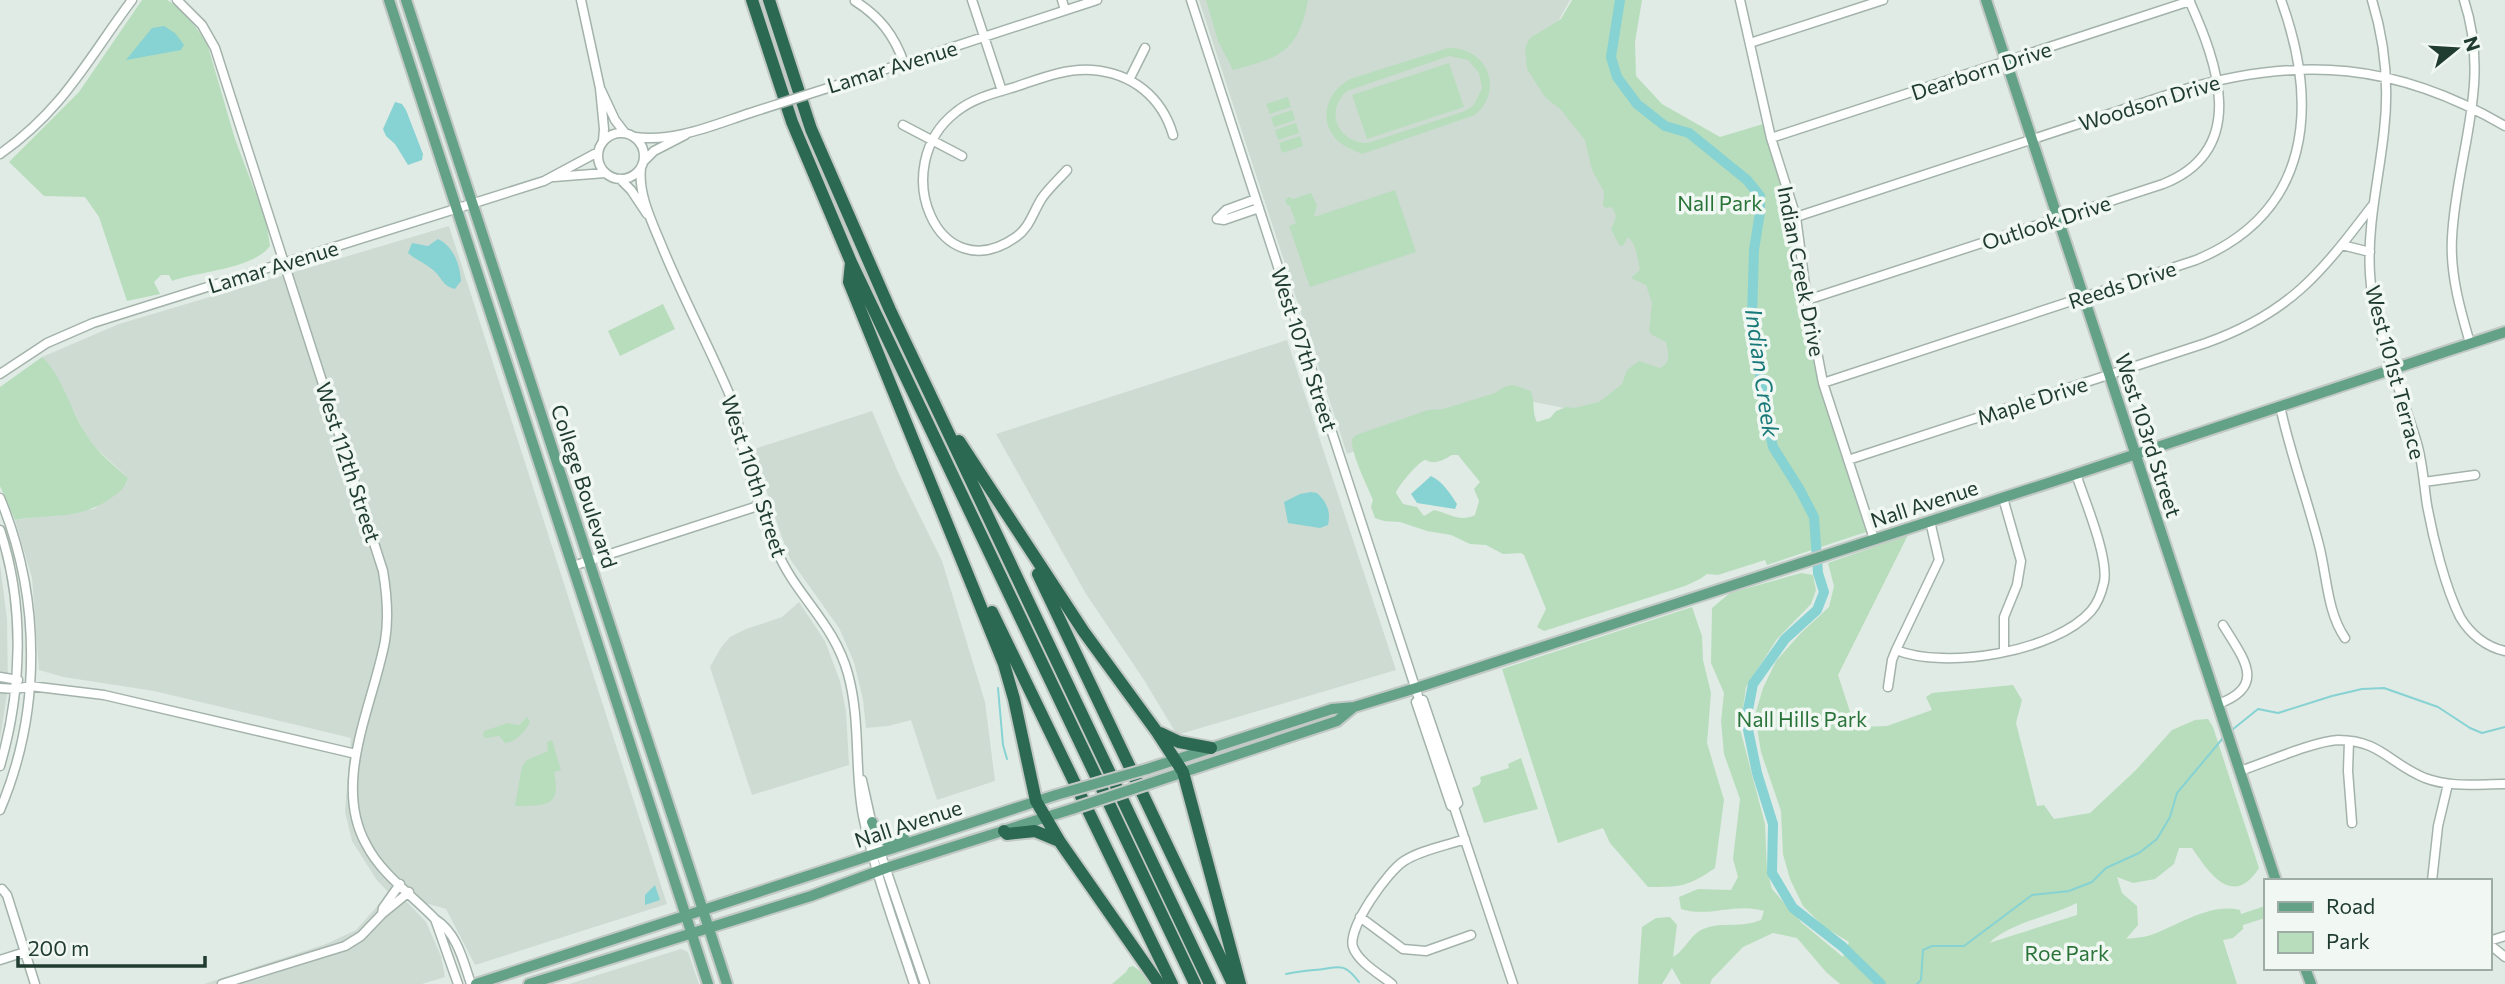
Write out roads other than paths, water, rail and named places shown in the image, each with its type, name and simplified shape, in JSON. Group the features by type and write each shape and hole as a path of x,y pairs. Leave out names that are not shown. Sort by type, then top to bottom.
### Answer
{"highway":[{"path":"752,0 792,122 851,262 1195,984"},
{"path":"769,0 811,129 874,274 1210,984"},
{"path":"851,262 849,282 1004,664 1036,801 1060,842 1159,984"},
{"path":"931,396 1084,632 1183,772 1240,984"},
{"path":"1010,520 1069,637 1233,984"},
{"path":"960,550 1012,650 1172,984"},
{"path":"1157,732 1179,743 1211,748"},
{"path":"1004,831 1007,834 1035,831 1060,842"}],"main road":[{"name":"College Boulevard","path":"389,0 708,984"},
{"name":"College Boulevard","path":"406,0 727,984"},
{"name":"West 103rd Street","path":"1986,0 2275,879"},
{"name":"Nall Avenue","path":"473,984 702,912 1036,801 1147,769 1332,709 1418,693 1785,568 2505,331"},
{"name":"Nall Avenue","path":"529,984 811,895 1337,721 1354,707"},
{"path":"872,822 879,836 889,842 949,823 981,819"}],"street":[{"path":"0,154 31,130 66,94 132,0"},
{"name":"West 112th Street","path":"177,0 202,25 215,48 379,555 386,587 385,641 356,754 352,793 355,818 373,856 443,924 455,941 473,984"},
{"path":"581,0 600,88 604,129 598,152 599,162 605,173 620,179 630,177 642,164 643,149 635,137 625,133 612,135 603,141"},
{"path":"972,0 1002,91"},
{"path":"1062,0 1065,10"},
{"name":"Lamar Avenue","path":"642,164 654,151 688,134 1097,0"},
{"name":"West 107th Street","path":"1191,0 1418,693 1423,699 1458,803 1454,807 1513,984"},
{"name":"Indian Creek Drive","path":"1740,0 1771,138 1796,217 1807,300 1823,383 1874,539"},
{"path":"1749,43 1882,0"},
{"name":"Reeds Drive","path":"1823,383 2208,254 2237,237 2265,212 2285,180 2297,150 2303,116 2299,69 2281,0"},
{"name":"West 101st Terrace","path":"2372,0 2381,35 2385,77 2384,131 2372,206 2370,274 2373,297 2392,369 2419,451 2432,530 2459,614 2471,631 2488,645 2505,652"},
{"path":"2464,0 2474,56 2473,109 2455,203 2452,241 2456,294 2470,343"},
{"path":"855,1 877,16 890,32 904,63"},
{"name":"Dearborn Drive","path":"1771,138 2190,1"},
{"name":"Outlook Drive","path":"1807,300 2163,184 2194,166 2208,149 2218,125 2221,104 2203,32 2190,1"},
{"path":"1129,80 1145,48"},
{"name":"Woodson Drive","path":"1796,217 2217,80 2259,72 2346,70 2385,77 2421,87 2505,126"},
{"path":"1067,170 1042,198 1025,229 1009,241 981,250 969,249 955,243 940,232 926,206 922,186 924,163 933,141 956,111 978,99 1062,72 1104,71 1129,80 1158,102 1165,112 1173,135"},
{"path":"600,88 615,120 625,133"},
{"path":"903,125 962,156"},
{"name":"Lamar Avenue","path":"635,137 688,134"},
{"name":"Lamar Avenue","path":"0,374 33,351 77,329 554,177 598,152"},
{"name":"West 110th Street","path":"642,164 641,183 649,216 680,290 732,400 744,453 781,561 825,622 843,660 852,692 862,806 914,984"},
{"name":"Lamar Avenue","path":"554,177 605,173"},
{"name":"West 110th Street","path":"620,179 649,216"},
{"name":"Maple Drive","path":"1848,460 2109,375 2252,325 2291,299 2320,272 2372,206"},
{"path":"2342,246 2370,253"},
{"path":"2280,406 2290,450 2320,549 2334,619 2344,638"},
{"path":"1896,650 1918,658 1935,659 2004,652 2032,645 2062,631 2091,611 2104,582 2104,564 2076,474"},
{"path":"2424,482 2475,475"},
{"path":"0,498 18,548 31,634 30,686 19,758 0,810"},
{"path":"2003,498 2021,561 2017,585 2004,617 2004,652"},
{"path":"573,566 761,505"},
{"path":"1888,687 1896,650 1939,560 1930,521"},
{"path":"0,530 13,588 17,638 11,722 0,766"},
{"path":"2219,708 2235,698 2247,684 2249,670 2224,625"},
{"path":"0,677 16,679 30,686"},
{"path":"0,688 30,686 112,696 356,754"},
{"path":"2349,741 2352,823"},
{"path":"2240,771 2327,742 2349,741 2374,746 2409,771 2448,784 2466,787 2505,785"},
{"name":"West 110th Street","path":"860,775 866,791 877,854"},
{"path":"2432,879 2438,826 2448,784"},
{"path":"1392,984 1361,958 1353,947 1360,917 1396,868 1405,861 1465,839"},
{"name":"West 110th Street","path":"882,870 925,984"},
{"path":"382,915 383,908 400,884"},
{"path":"1,888 6,895 35,984"},
{"path":"222,984 244,981 345,946 361,936 409,892"},
{"path":"1360,917 1402,949 1426,951 1471,935"},
{"name":"West 112th Street","path":"435,919 458,984"},
{"path":"2491,944 2505,957"},
{"path":"0,960 25,952"},
{"path":"1373,984 1381,975"}],"water":[{"path":"164,26 175,33 184,45 181,50 126,60 152,28"},
{"path":"395,102 402,104 406,110 423,154 422,160 408,165 383,129"},
{"path":"438,239 448,246 457,262 461,281 455,289 447,286 433,270 408,253 412,243 428,246"},
{"path":"1431,476 1449,492 1457,504 1455,509 1417,503 1411,494"},
{"path":"1311,492 1317,493 1326,504 1328,525 1320,528 1288,523 1284,502"},
{"path":"655,885 660,900 645,905 645,895"}],"waterway":[{"name":"Indian Creek","path":"1620,0 1611,57 1617,77 1637,104 1665,126 1689,133 1747,180 1760,196 1754,250 1752,318 1766,416 1773,447 1814,517 1818,573 1824,592 1817,610 1785,639 1753,684 1746,720 1757,773 1773,824 1772,873 1793,908 1843,947 1881,984"},
{"path":"998,688 1003,745 1007,759"},
{"path":"2232,730 2258,709 2278,713 2332,696 2362,689 2384,688 2438,707 2482,733 2505,727"},
{"path":"1917,984 1921,980 1923,950 1932,946 1964,946 2032,895 2069,891 2092,882 2106,868 2139,853 2157,839 2170,817 2177,793 2223,738"},
{"path":"1286,974 1338,967 1348,970 1359,982"}],"park label":[{"name":"Nall Park","path":"1720,202"},
{"name":"Nall Hills Park","path":"1802,718"},
{"name":"Roe Park","path":"2067,952"}]}
